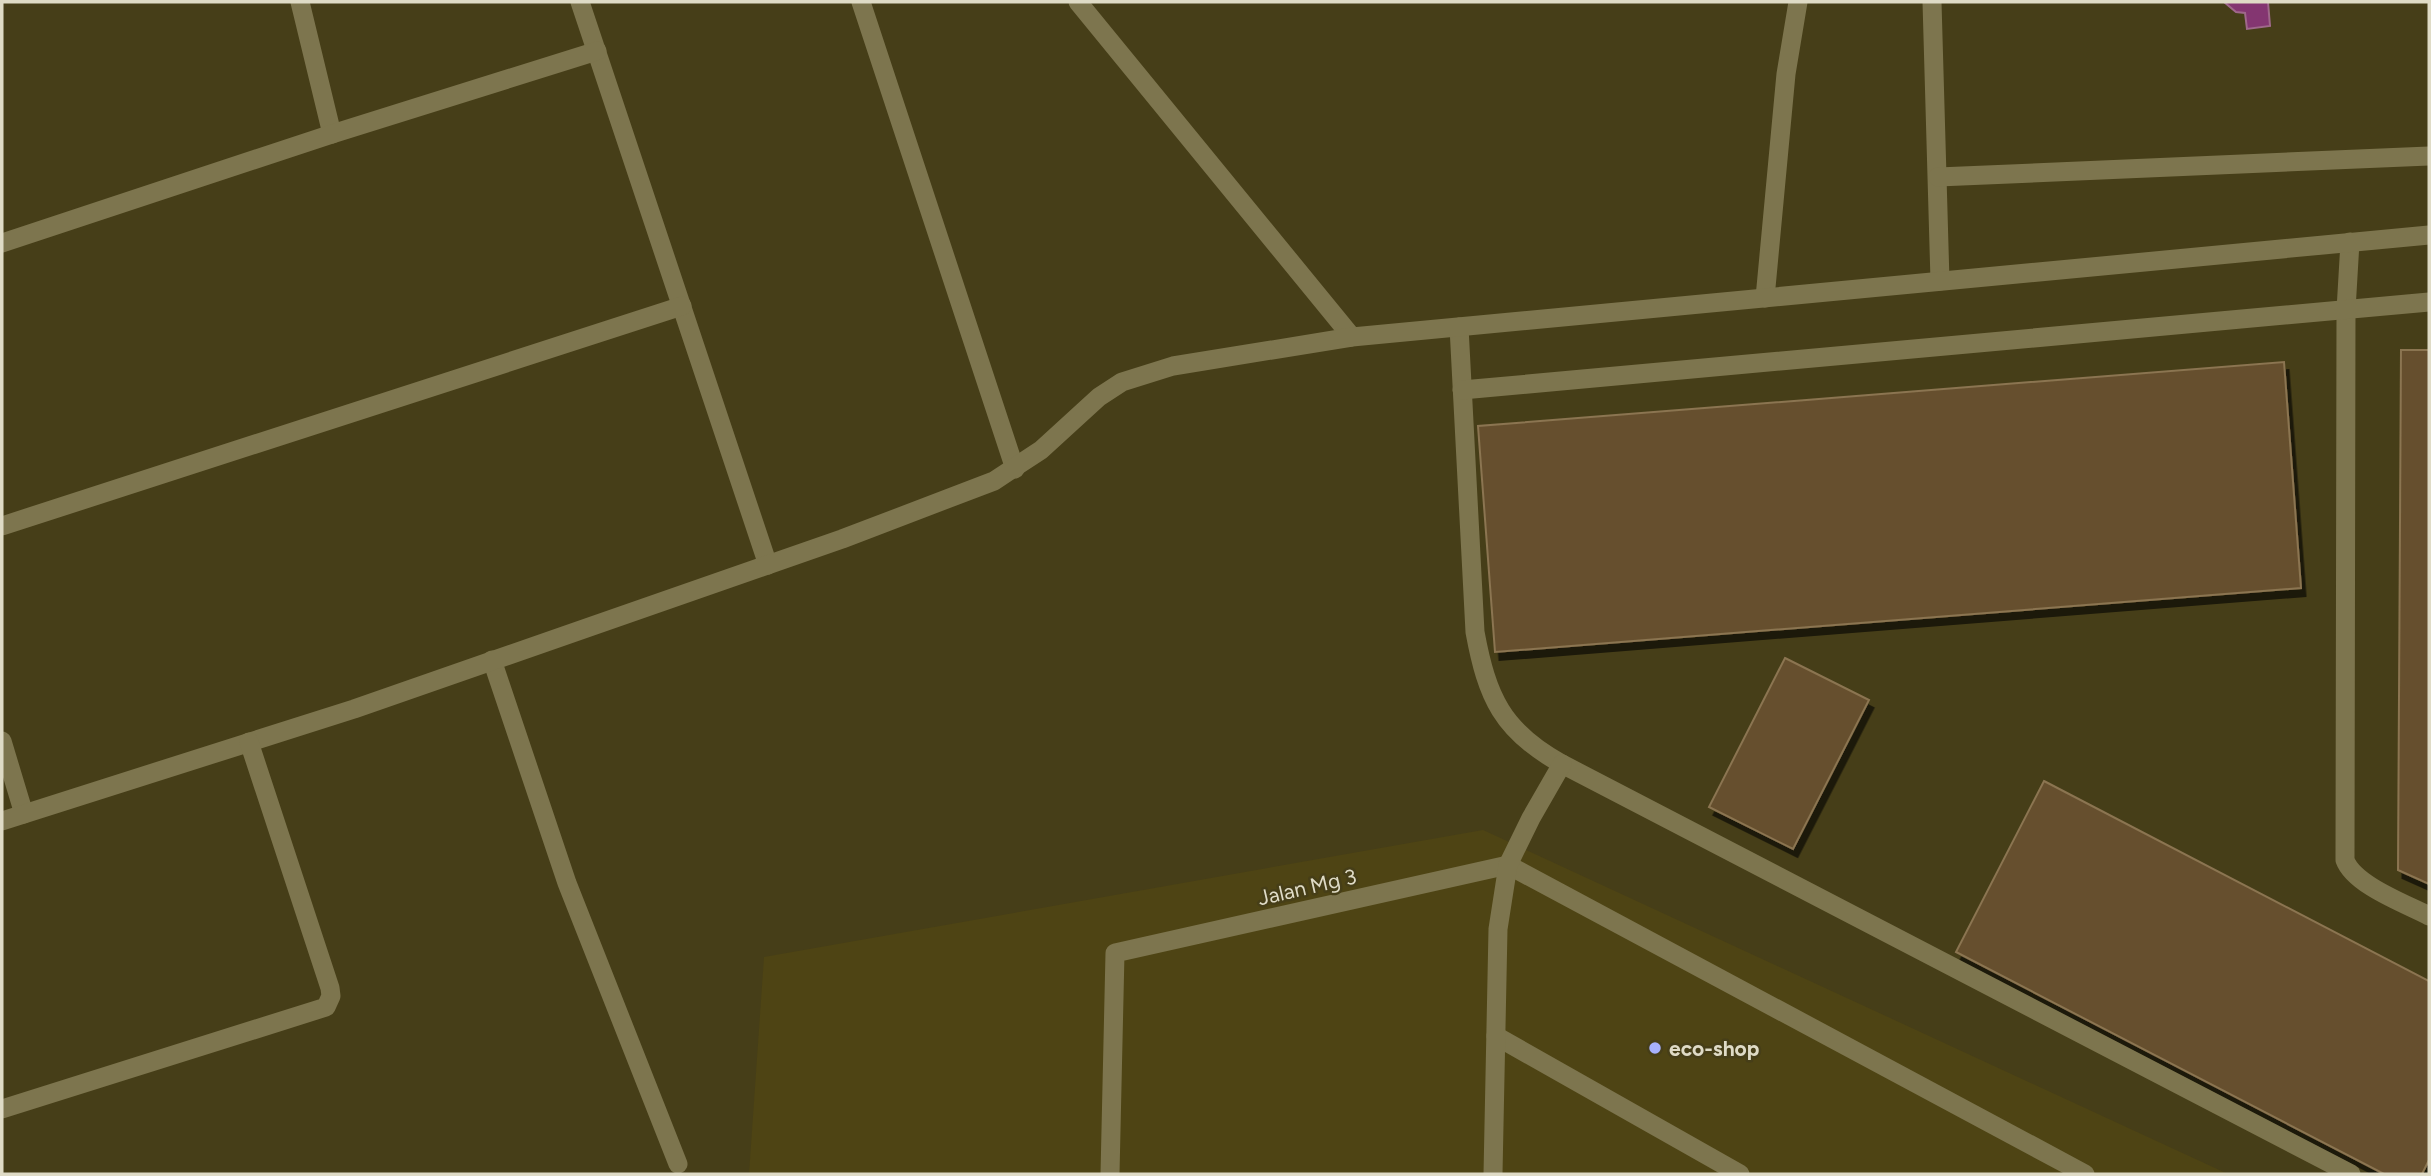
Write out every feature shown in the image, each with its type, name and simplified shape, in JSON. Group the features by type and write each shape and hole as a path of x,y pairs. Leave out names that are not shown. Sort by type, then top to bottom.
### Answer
{"street":[{"path":"300,2 332,134"},
{"path":"580,2 768,565"},
{"path":"861,2 1016,469"},
{"path":"1079,2 1352,337"},
{"path":"1765,298 1786,74 1798,2"},
{"path":"1932,2 1940,281"},
{"path":"2,243 332,134 597,51"},
{"path":"1938,177 2429,156"},
{"path":"2,821 492,660 768,565 981,486 1016,469 1099,397 1122,382 1173,366 1352,337 2429,234"},
{"path":"2350,242 2346,310 2345,860 2361,880 2429,916"},
{"path":"1462,390 2429,302"},
{"path":"2,526 682,306"},
{"path":"1460,327 1475,632 1482,671 1498,709 1518,733 1541,752 1563,764 2351,1174"},
{"path":"492,660 567,883 678,1164"},
{"path":"2,741 24,814"},
{"path":"2,1109 326,1007 331,996 330,988 248,742"},
{"path":"1493,1174 1498,929 1508,865 1531,818 1563,764"},
{"path":"1508,865 2085,1174"},
{"name":"Jalan Mg 3","path":"1110,1174 1115,953 1508,865"},
{"path":"1496,1036 1740,1174"}],"shaded area":[{"path":"2224,2 2268,2 2270,26 2247,29 2245,13 2236,12"},
{"path":"1483,830 2228,1174 749,1174 764,957"}],"building":[{"path":"2401,350 2429,350 2429,884 2398,870"},
{"path":"2284,362 2301,588 1495,652 1478,426"},
{"path":"1785,658 1869,700 1793,849 1709,807"},
{"path":"2044,781 2429,981 2429,1160 2422,1174 2384,1174 1956,952"}],"place":[{"name":"eco-shop","path":"1655,1048"}]}
